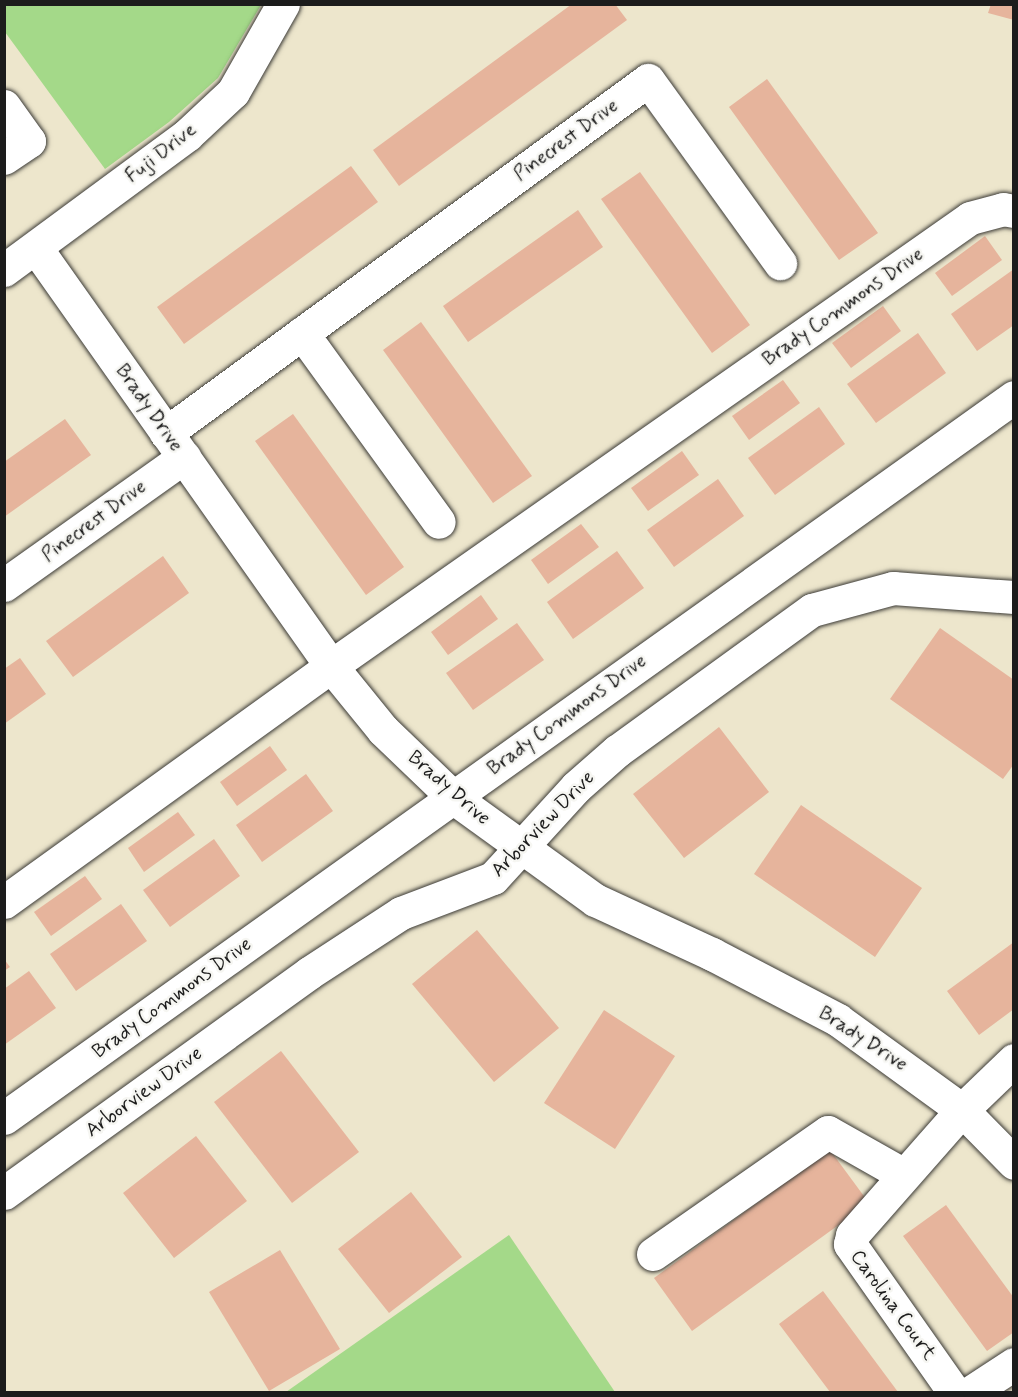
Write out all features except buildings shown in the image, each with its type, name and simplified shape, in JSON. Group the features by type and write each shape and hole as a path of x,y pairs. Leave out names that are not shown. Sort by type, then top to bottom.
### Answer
{"street":[{"name":"Fuji Drive","path":"4,270 187,135 233,92 283,4"},
{"name":"Pinecrest Drive","path":"4,585 175,445 303,333 648,80 780,263"},
{"path":"4,106 29,141 4,158"},
{"name":"Brady Commons Drive","path":"4,902 331,666 970,218 1003,209 1014,212"},
{"name":"Brady Drive","path":"36,248 331,666 383,729 454,798 596,900 711,954 838,1020 962,1110 1014,1163"},
{"path":"303,333 439,522"},
{"name":"Brady Commons Drive","path":"4,1118 1014,397"},
{"name":"Arborview Drive","path":"4,1193 300,980 401,913 493,878 519,845 617,751 812,610 892,588 1014,597"},
{"name":"Carolina Court","path":"954,1392 850,1245 852,1235 904,1175 962,1110 1014,1060"},
{"path":"653,1254 828,1132 904,1175"},
{"path":"971,1392 1014,1364"}],"green space":[{"path":"4,5 261,5 218,78 169,122 105,169 5,32"},
{"path":"509,1235 615,1392 286,1392"}]}
